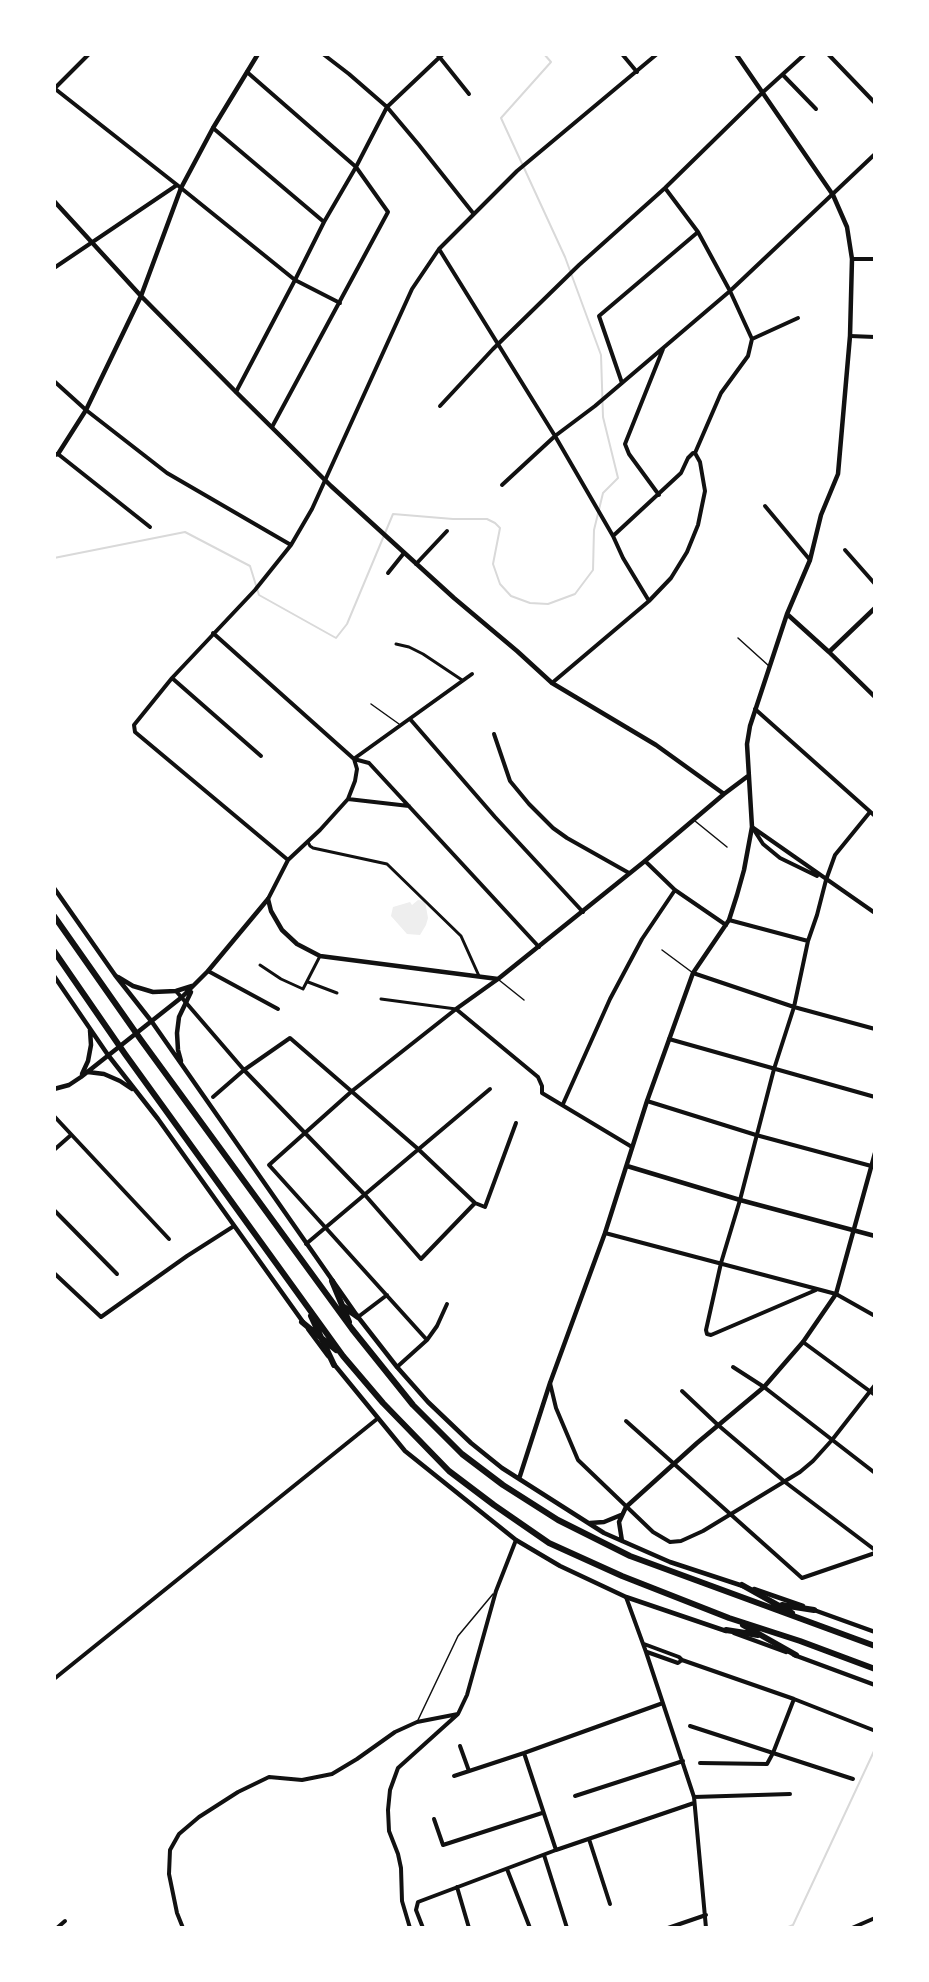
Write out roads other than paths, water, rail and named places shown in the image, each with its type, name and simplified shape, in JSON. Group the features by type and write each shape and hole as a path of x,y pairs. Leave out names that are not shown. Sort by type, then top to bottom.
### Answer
{"highway":[{"path":"54,916 141,1040 352,1329 413,1405 462,1454 503,1485 558,1520 630,1556 875,1646"},
{"path":"54,951 125,1054 344,1356 383,1403 449,1471 549,1544 622,1576 729,1618 875,1669"},
{"path":"332,1281 352,1329"},
{"path":"320,1286 358,1317"},
{"path":"306,1304 334,1365"},
{"path":"302,1322 344,1356"},
{"path":"741,1585 808,1622"},
{"path":"742,1597 814,1610"},
{"path":"729,1618 796,1656"},
{"path":"726,1630 800,1641"}],"street":[{"path":"89,54 54,88 295,280 340,303"},
{"path":"150,527 56,454 86,410 141,296 179,186 258,54"},
{"path":"323,54 387,107 473,213"},
{"path":"622,54 637,72"},
{"path":"288,860 135,732 134,725 172,678 255,590 291,545 312,509 412,289 439,249 517,171 657,54"},
{"path":"519,1479 550,1383 605,1233 647,1101 693,973 727,922 744,870 752,827 747,744 755,709 787,614 810,560 821,515 838,474 850,336 852,260 847,227 833,195 736,54"},
{"path":"440,406 498,344 563,280 665,188 805,54"},
{"path":"828,54 875,103"},
{"path":"236,392 324,222 387,107 440,55 469,94"},
{"path":"247,72 356,166 388,212 272,427"},
{"path":"783,75 816,109"},
{"path":"213,128 324,222"},
{"path":"502,485 555,436 595,406 730,291 875,154"},
{"path":"54,268 179,186"},
{"path":"613,536 681,473 688,458 695,453 721,393 748,356 752,339 730,291 698,232 665,188"},
{"path":"54,201 141,296 236,392 325,480 416,564 552,682 656,745 724,794"},
{"path":"622,383 599,316 698,232"},
{"path":"439,249 555,436 649,601"},
{"path":"852,260 875,259"},
{"path":"752,339 798,318"},
{"path":"850,336 875,337"},
{"path":"659,495 629,454 625,444 663,348"},
{"path":"54,381 86,410 167,473 291,545"},
{"path":"552,682 649,601 671,578 687,552 698,525 705,491 700,462 695,453"},
{"path":"765,506 810,560"},
{"path":"416,564 447,531"},
{"path":"845,550 875,584"},
{"path":"388,573 404,553"},
{"path":"829,652 875,608"},
{"path":"787,614 875,697"},
{"path":"213,633 354,759 369,763 539,947"},
{"path":"396,644 423,654 462,681"},
{"path":"354,759 399,724 410,719 472,674"},
{"path":"172,678 261,756"},
{"path":"755,709 875,816"},
{"path":"410,719 495,817 583,912"},
{"path":"494,734 510,781 529,804 553,828 567,838 629,873"},
{"path":"55,1091 88,1072 183,999 268,899 288,860 348,799 357,769 354,759"},
{"path":"427,1340 269,1165 352,1091 583,912 748,776"},
{"path":"348,799 409,806"},
{"path":"816,1290 711,1335 707,1334 721,1263 774,1069 794,1007 808,941 818,915 826,880 836,855 870,812"},
{"path":"752,827 763,843 780,858 826,880"},
{"path":"752,827 875,913"},
{"path":"308,842 313,848 387,864 462,936 479,976"},
{"path":"645,861 675,890 727,922 808,941"},
{"path":"54,888 115,975 152,1022 358,1317 428,1402 471,1443 519,1479 587,1523 622,1541 670,1562 875,1632"},
{"path":"563,1104 614,990 642,939 675,890"},
{"path":"268,899 270,911 282,930 297,945 320,956 498,979"},
{"path":"260,965 281,979 303,989 320,956"},
{"path":"208,971 278,1009"},
{"path":"693,973 794,1007 875,1029"},
{"path":"115,975 133,986 153,992 176,991 195,985"},
{"path":"54,976 108,1055 302,1322 377,1419 405,1451 516,1540 560,1566 626,1598 726,1630 875,1685"},
{"path":"308,982 337,993"},
{"path":"176,991 244,1070 365,1195 421,1259 475,1203"},
{"path":"182,1066 177,1033 183,999"},
{"path":"381,999 456,1010 538,1077 542,1093 632,1147"},
{"path":"81,1077 88,1061 91,1045 89,1028"},
{"path":"213,1097 244,1070 290,1038 417,1148 475,1203 485,1207 516,1123"},
{"path":"669,1039 875,1096"},
{"path":"88,1072 104,1074 137,1092"},
{"path":"306,1244 417,1148 490,1089"},
{"path":"647,1101 756,1135 873,1167"},
{"path":"54,1116 169,1239"},
{"path":"54,1150 71,1135"},
{"path":"622,1541 621,1515 626,1507 764,1387 803,1342 836,1294 873,1167 875,1153"},
{"path":"627,1166 740,1200 875,1236"},
{"path":"54,1210 117,1274"},
{"path":"54,1273 101,1317 234,1226"},
{"path":"605,1233 836,1294 875,1316"},
{"path":"358,1317 387,1295"},
{"path":"397,1367 427,1340 437,1326 447,1304"},
{"path":"803,1342 875,1395"},
{"path":"733,1367 764,1387 875,1473"},
{"path":"550,1383 556,1407 578,1460 653,1532 661,1539 670,1542 681,1540 730,1516 785,1482 813,1461 875,1385"},
{"path":"682,1391 785,1482 875,1551"},
{"path":"54,1678 377,1419"},
{"path":"626,1421 802,1578 875,1551"},
{"path":"587,1523 604,1522 621,1515"},
{"path":"410,1928 402,1901 401,1868 398,1854 389,1831 390,1790 399,1767 458,1713 467,1695 496,1591 516,1540"},
{"path":"626,1598 694,1797 706,1928"},
{"path":"643,1644 873,1730"},
{"path":"646,1652 678,1663 682,1660"},
{"path":"700,1763 767,1764 774,1753 794,1700"},
{"path":"454,1776 524,1754 663,1703"},
{"path":"183,1928 169,1874 170,1850 179,1834 199,1817 238,1792 269,1777 302,1780 332,1774 395,1732 417,1722 458,1713"},
{"path":"690,1726 853,1779"},
{"path":"460,1746 469,1771"},
{"path":"524,1754 556,1850"},
{"path":"575,1796 683,1761"},
{"path":"694,1797 790,1794"},
{"path":"423,1928 416,1910 418,1902 556,1850 694,1803"},
{"path":"434,1819 442,1845 542,1813"},
{"path":"589,1839 610,1904"},
{"path":"544,1856 567,1928"},
{"path":"507,1869 530,1928"},
{"path":"457,1887 469,1928"},
{"path":"668,1928 705,1915"},
{"path":"852,1928 875,1918"},
{"path":"57,1928 65,1922"}],"lane":[{"path":"738,638 769,666"},
{"path":"371,704 399,724"},
{"path":"694,820 727,847"},
{"path":"662,950 693,973"},
{"path":"498,979 524,1000"},
{"path":"417,1722 458,1636 496,1591"}],"waterway":[{"path":"54,558 185,532 250,566 259,595 336,638 347,624 393,514 453,519 487,519 500,528 493,564 500,584 511,596 530,603 548,604 575,594 593,570 594,530 603,493 618,478 603,417 601,355 565,257 501,118 551,62 544,54"},
{"path":"786,1928 793,1925 875,1749"}]}
